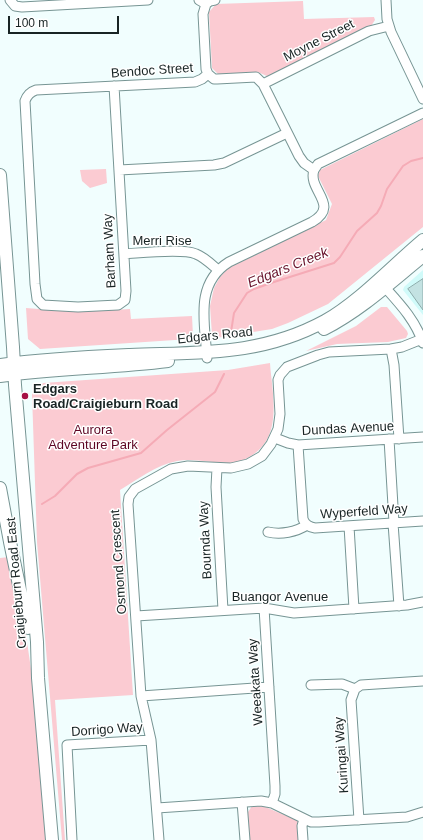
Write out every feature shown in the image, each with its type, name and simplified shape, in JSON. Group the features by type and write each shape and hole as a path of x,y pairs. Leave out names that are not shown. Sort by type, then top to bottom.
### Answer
{"main road":[{"name":"Craigieburn Road East","path":"0,175 14,368 37,642 38,678 52,840"},
{"name":"Edgars Road","path":"0,365 33,371 136,365 207,355 244,354 264,350 317,333 350,315 382,284 423,240"},
{"name":"Edgars Road","path":"382,284 423,256"},
{"name":"Edgars Road","path":"0,376 14,368"},
{"name":"Craigieburn Road East","path":"0,488 38,678"}],"street":[{"path":"10,0 13,4 19,7 148,0"},
{"path":"208,74 206,69 202,2 215,0"},
{"path":"386,0 389,26 423,99"},
{"name":"Moyne Street","path":"263,84 369,31 389,26"},
{"name":"Bendoc Street","path":"36,90 195,82 208,74 214,79 256,78 263,84"},
{"path":"263,84 302,161 314,170"},
{"name":"Barham Way","path":"36,90 28,94 25,101 37,298 43,305 66,307 111,306 122,304 126,296 114,86"},
{"path":"207,355 204,307 205,296 210,282 218,270 229,262 317,219 320,216 324,210 323,200 312,178 314,170 318,164 423,113"},
{"path":"119,170 214,166 224,164 287,132"},
{"name":"Merri Rise","path":"124,254 170,252 194,253 208,261 218,270"},
{"path":"382,284 416,325 422,341"},
{"name":"Osmond Crescent","path":"141,696 128,504 131,493 139,486 171,469 188,466 217,468 239,467 255,461 267,450 275,438 280,420 278,380 280,375 287,367 318,354 329,352 391,349 422,341"},
{"path":"391,349 394,365 399,439"},
{"name":"Dundas Avenue","path":"275,438 288,444 298,445 423,437"},
{"path":"389,439 399,606"},
{"name":"Wyperfeld Way","path":"298,445 302,517 303,521 307,525 315,528 423,521"},
{"name":"Bournda Way","path":"217,468 216,479 224,610"},
{"name":"Wyperfeld Way","path":"268,532 276,533 294,531 307,525"},
{"path":"349,526 354,609"},
{"name":"Buangor Avenue","path":"136,616 264,608 294,613 399,606 423,602"},
{"name":"Weeakata Way","path":"264,608 275,786 275,794 272,803"},
{"path":"311,685 342,684 354,689 361,685 423,681"},
{"path":"141,696 269,687"},
{"name":"Kuringai Way","path":"354,689 351,700 359,820"},
{"name":"Dorrigo Way","path":"72,840 67,745 151,740 141,696"},
{"path":"151,740 159,840"},
{"path":"157,808 261,801 272,803 311,822 408,817 423,819"},
{"path":"242,802 245,840"},
{"path":"408,817 423,812"},
{"path":"303,840 302,826 304,819"}],"shaded area":[{"path":"423,270 423,315 403,290 404,287"}],"green space":[{"path":"303,1 304,19 374,17 375,20 371,26 269,77 258,72 219,75 212,68 209,12 216,4"},
{"path":"423,119 423,227 328,304 272,329 216,338 212,335 210,306 214,288 220,277 229,267 326,220 332,204 318,176 320,170"},
{"path":"106,169 107,183 90,188 82,181 80,170"},
{"path":"381,307 387,307 407,331 408,334 406,338 388,342 337,344 306,351 356,326"},
{"path":"26,308 77,312 130,309 131,319 192,316 193,336 190,339 40,349 28,339"},
{"name":"Aurora Adventure Park","path":"270,363 274,412 272,424 269,436 263,446 254,454 248,458 232,463 183,460 169,463 147,473 120,490 133,695 55,700 65,840 62,840 37,542 32,394 43,383 228,370"},
{"path":"9,557 25,628 32,676 47,840 0,840 0,558"},
{"path":"252,806 263,806 301,822 301,840 249,840 248,812"}],"building":[{"path":"423,279 423,310 408,289"}],"waterway":[{"name":"Edgars Creek","path":"231,332 234,313 247,293 274,282 334,263 340,257 357,231 377,213 387,189 403,166 411,161 423,158"},
{"name":"Edgars Creek","path":"42,504 55,496 77,474 88,468 141,453 167,430 215,392 224,374"}],"place":[{"name":"Edgars Road/Craigieburn Road","path":"25,396"}]}
